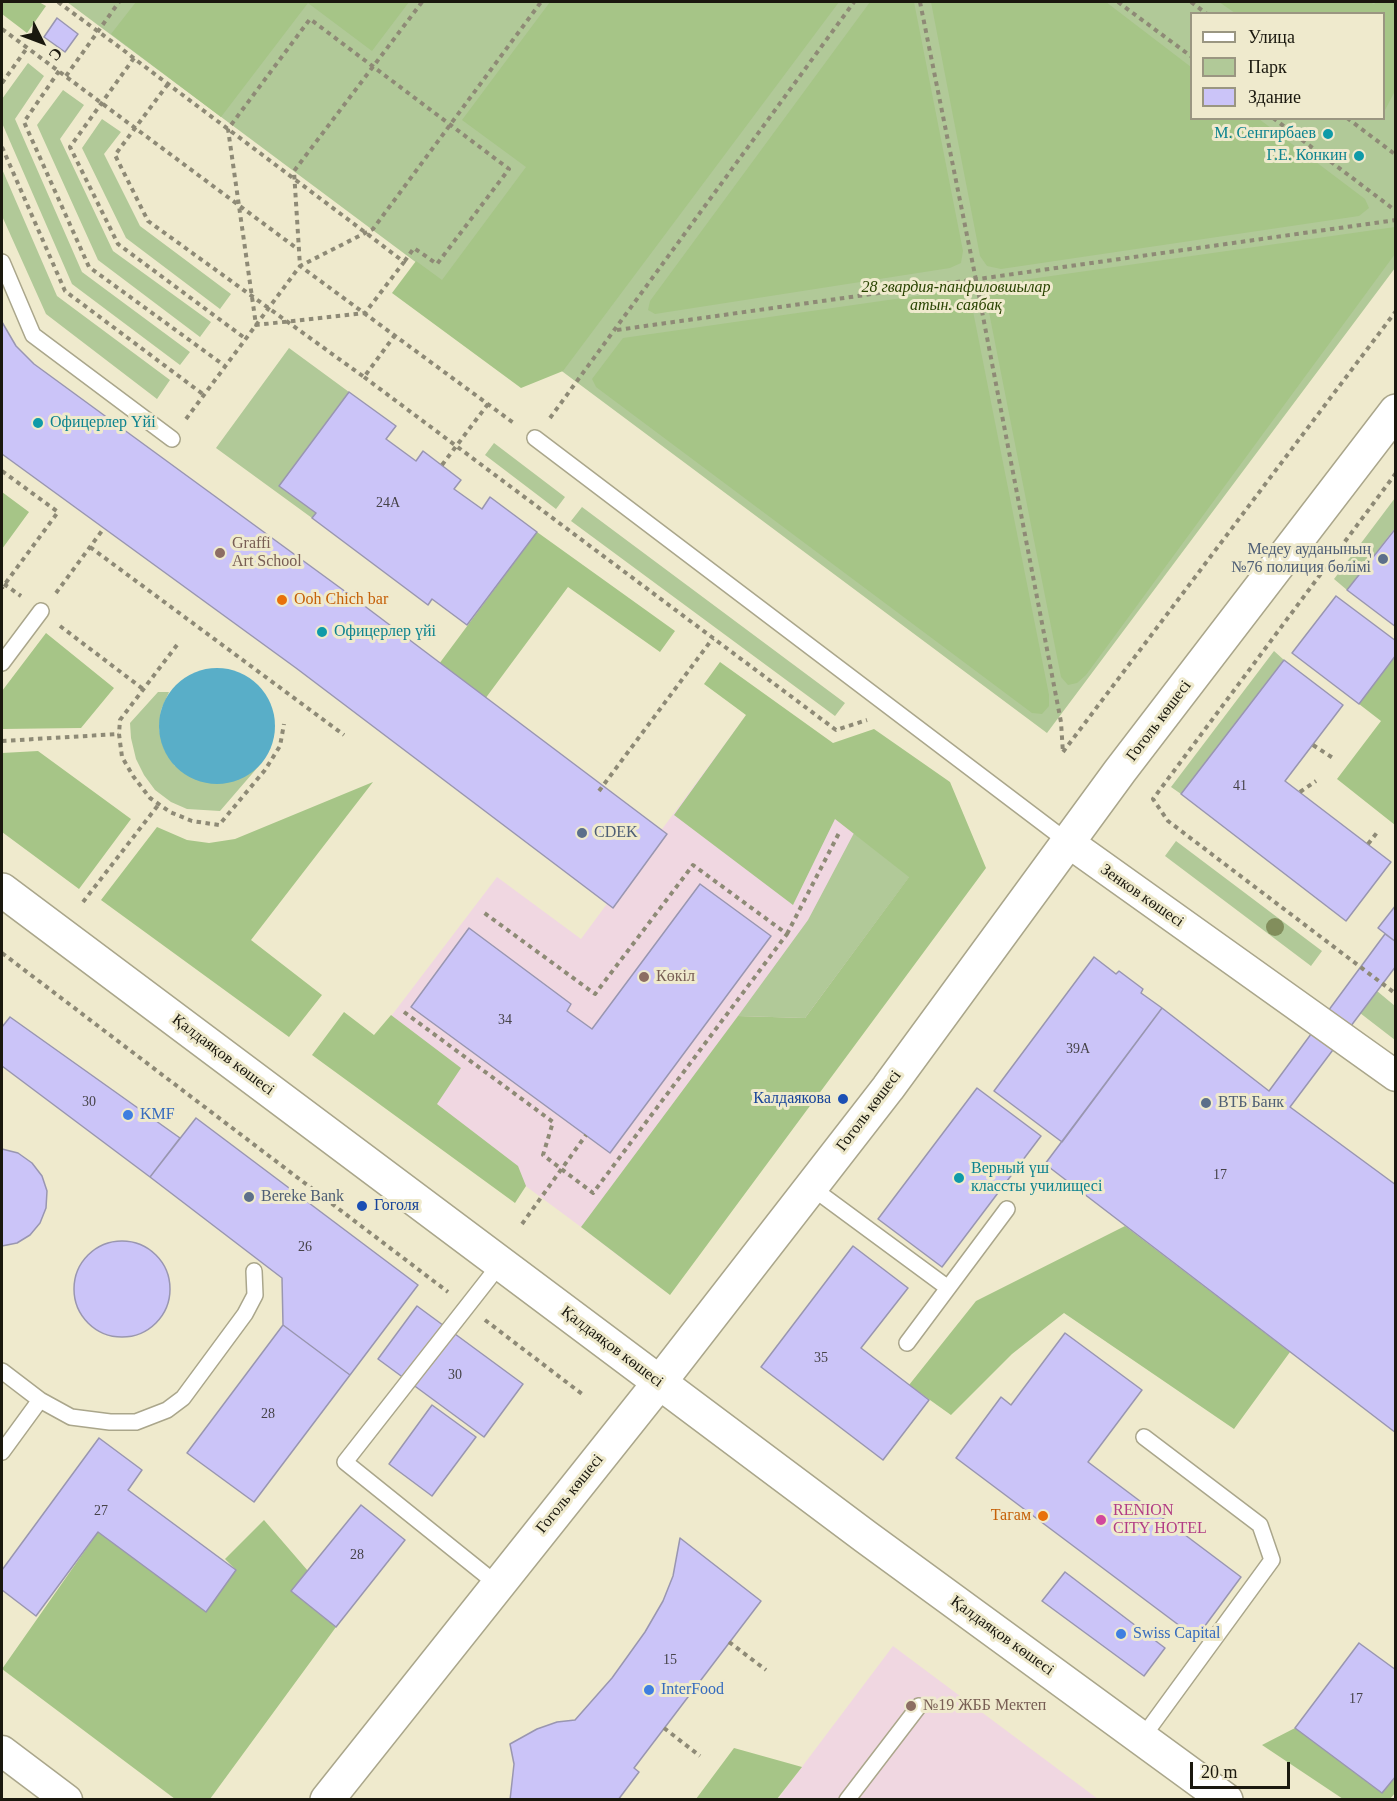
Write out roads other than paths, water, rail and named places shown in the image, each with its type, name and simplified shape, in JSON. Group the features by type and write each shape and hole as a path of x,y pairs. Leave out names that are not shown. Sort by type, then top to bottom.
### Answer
{"street":[{"name":"Гоголь көшесі","path":"327,1800 659,1383 888,1088 1068,842 1395,411"},
{"name":"Зенков көшесі","path":"1068,842 1395,1076"},
{"name":"Қалдаяқов көшесі","path":"2,890 866,1537 1226,1800"},
{"path":"2,1751 67,1800"}],"lane":[{"path":"2,262 33,335 172,439"},
{"name":"Зенков көшесі","path":"535,438 1068,842"},
{"path":"2,663 41,611"},
{"path":"811,1187 948,1288"},
{"path":"907,1343 1007,1209"},
{"path":"498,1585 345,1462 501,1263"},
{"path":"2,1371 40,1400 71,1418 136,1422 167,1410 183,1398 245,1314 255,1295 254,1271"},
{"path":"2,1452 40,1400"},
{"path":"1142,1738 1272,1560 1260,1525 1144,1437"},
{"path":"848,1800 919,1706"}],"water":[{"path":"217,668 239,673 258,685 270,704 275,726 270,748 258,767 239,779 217,784 195,779 176,767 164,748 159,726 164,704 176,685 195,673"}],"place":[{"name":"М. Сенгирбаев","path":"1328,134"},
{"name":"Г.E. Конкин","path":"1359,156"},
{"name":"Офицерлер Үйі","path":"38,423"},
{"name":"Graffi Art School","path":"220,553"},
{"name":"Медеу ауданының №76 полиция бөлімі","path":"1383,559"},
{"name":"Ooh Chich bar","path":"282,600"},
{"name":"Офицерлер үйі","path":"322,632"},
{"name":"CDEK","path":"582,833"},
{"name":"Көкіл","path":"644,977"},
{"name":"Калдаякова","path":"843,1099"},
{"name":"ВТБ Банк","path":"1206,1103"},
{"name":"KMF","path":"128,1115"},
{"name":"Верный үш классты училищесі","path":"959,1178"},
{"name":"Bereke Bank","path":"249,1197"},
{"name":"Гоголя","path":"362,1206"},
{"name":"Тагам","path":"1043,1516"},
{"name":"RENION CITY HOTEL","path":"1101,1520"},
{"name":"Swiss Capital","path":"1121,1634"},
{"name":"InterFood","path":"649,1690"},
{"name":"№19 ЖББ Мектеп","path":"911,1706"}],"park label":[{"name":"28 гвардия-панфиловшылар атын. саябақ","path":"956,297"}]}
